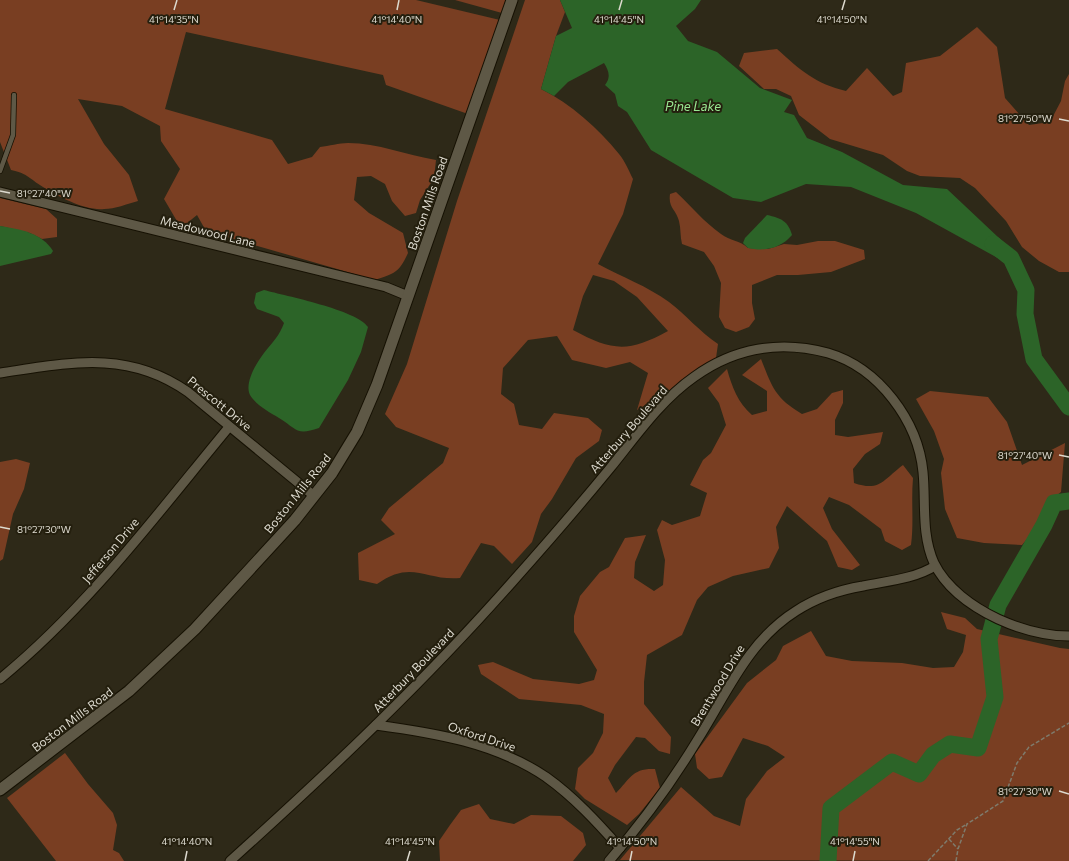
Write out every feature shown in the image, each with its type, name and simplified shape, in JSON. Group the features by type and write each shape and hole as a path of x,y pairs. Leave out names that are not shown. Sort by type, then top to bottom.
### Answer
{"street":[{"name":"Boston Mills Road","path":"0,790 129,692 169,656 274,543 335,468 362,421 408,296 512,0"},
{"name":"Meadowood Lane","path":"0,192 386,287 408,296"},
{"name":"Atterbury Boulevard","path":"230,861 300,798 429,672 502,594 574,512 646,424 679,389 714,364 750,350 773,346 797,346 834,355 852,364 869,376 896,404 907,422 921,455 924,523 935,566 945,579 965,599 989,615 1005,622 1045,634 1069,636"},
{"name":"Prescott Drive","path":"0,373 90,362 128,366 153,373 178,384 313,495"},
{"name":"Jefferson Drive","path":"0,679 40,644 80,604 229,427"},
{"name":"Brentwood Drive","path":"609,861 665,789 697,741 742,665 754,648 776,626 796,611 818,599 860,586 914,576 935,566"},
{"name":"Oxford Drive","path":"376,725 422,731 455,738 515,760 558,786 583,807 620,848"}],"lane":[{"path":"0,172 13,135 14,95"}],"path":[{"path":"928,861 957,830 1004,801 1017,763 1029,747 1069,723"},
{"path":"956,861 958,849 967,824"},
{"path":"949,839 958,849"}],"shaded area":[{"path":"0,0 416,0 500,20 468,114 386,85 383,75 186,32 165,109 272,140 288,164 312,157 320,147 341,143 370,145 436,160 434,178 420,200 416,213 405,216 392,201 385,184 371,176 357,177 354,200 369,213 403,233 408,253 402,265 396,271 375,280 206,231 197,215 181,228 164,199 180,169 161,141 160,126 122,106 78,99 104,144 129,175 138,201 108,209 89,208 65,199 25,175 11,170 0,142"},
{"path":"455,0 507,0 502,13"},
{"path":"525,0 560,0 565,12 556,36 541,89 573,109 593,126 611,144 621,157 633,179 623,214 598,264 643,286 669,302 718,344 716,358 677,386 637,410 648,373 630,362 606,368 572,360 557,336 528,340 503,368 501,394 514,404 519,425 542,429 554,413 588,418 602,430 599,441 576,458 552,499 541,514 532,542 512,564 494,546 481,543 460,578 437,577 409,572 400,573 389,577 377,584 359,580 358,553 395,534 381,520 389,508 443,463 449,448 396,427 385,414 407,364 457,201","holes":["593,275 614,281 637,297 668,331 642,343 620,347 599,342 573,330 583,296"]},
{"path":"977,27 997,47 1005,98 1029,125 1050,122 1061,101 1065,81 1069,74 1069,272 1059,272 1039,261 1022,247 1006,221 975,188 960,178 920,176 907,171 883,155 830,139 799,115 791,96 776,89 764,89 739,66 744,53 777,49 793,63 817,80 846,91 867,68 893,96 902,92 906,63 940,56"},
{"path":"676,192 703,219 724,236 742,243 748,248 768,249 784,244 797,245 818,241 835,241 864,250 865,259 831,272 777,275 752,285 752,303 755,319 749,327 736,332 725,328 719,317 721,283 714,266 704,252 682,244 679,221 670,202 670,194"},
{"path":"0,198 46,209 57,219 57,237 42,239 30,233 0,226"},
{"path":"761,359 768,377 780,397 802,414 817,409 832,393 843,390 843,403 835,420 835,435 848,437 883,432 880,444 865,454 853,469 854,483 870,486 876,485 886,480 903,465 913,478 911,545 902,550 885,541 881,529 849,505 829,497 823,508 832,529 860,565 852,570 838,567 827,541 787,506 776,527 779,548 769,568 733,576 708,587 697,600 682,635 647,655 644,682 644,704 671,737 670,754 659,751 645,738 636,737 615,765 608,778 616,793 632,775 641,770 647,769 655,769 660,788 639,814 627,825 585,799 575,789 578,768 593,753 603,733 604,714 581,705 519,699 481,674 478,665 493,662 533,679 579,684 594,680 597,670 574,632 574,616 580,596 600,572 609,567 625,538 646,535 635,562 634,578 654,591 663,585 665,560 657,530 662,520 672,525 700,516 707,493 690,485 703,460 711,453 726,425 719,403 708,388 727,369 736,394 747,410 752,415 767,411 767,391 742,375"},
{"path":"930,391 988,397 1007,422 1022,465 1065,443 1061,492 1047,503 1039,525 1022,545 984,543 957,538 945,509 941,473 944,459 934,431 916,399"},
{"path":"16,459 30,463 24,489 13,514 3,559 0,561 0,462"},
{"path":"941,612 965,618 977,629 1069,649 1069,861 620,860 681,787 714,816 740,826 746,799 767,771 785,757 768,746 743,738 722,777 709,779 697,768 695,754 747,683 776,660 783,646 811,631 826,656 852,661 902,663 933,668 954,667 963,652 966,635 947,629"},
{"path":"65,753 88,784 113,813 117,825 113,850 119,853 124,861 56,861 7,798"},
{"path":"479,804 490,819 514,824 531,815 561,816 583,833 586,845 573,861 440,861 439,841 461,810"}],"water":[{"name":"Pine Lake","path":"560,0 701,0 695,9 676,26 688,41 717,52 760,88 792,100 784,112 794,115 807,138 842,152 903,185 947,189 1016,254 1005,262 916,213 851,187 806,184 761,202 733,198 651,150 627,112 618,106 615,94 605,85 609,74 604,63 568,82 554,96 541,89 556,36 572,28"},
{"path":"767,215 776,217 786,223 792,235 783,243 772,248 748,248 743,243 745,238"},
{"path":"0,226 23,230 37,236 53,251 51,254 0,266"},
{"path":"264,290 336,309 361,321 368,327 361,352 348,380 319,428 306,431 297,430 263,408 250,395 249,385 252,373 261,357 278,335 284,323 279,317 257,309 254,303 256,293"}],"waterway":[{"path":"993,244 1011,258 1026,290 1025,314 1034,359 1069,407"},
{"path":"828,861 831,808 892,762 919,774 933,755 950,744 978,748 995,697 989,639 998,605 1044,525 1054,503 1069,501"}]}
